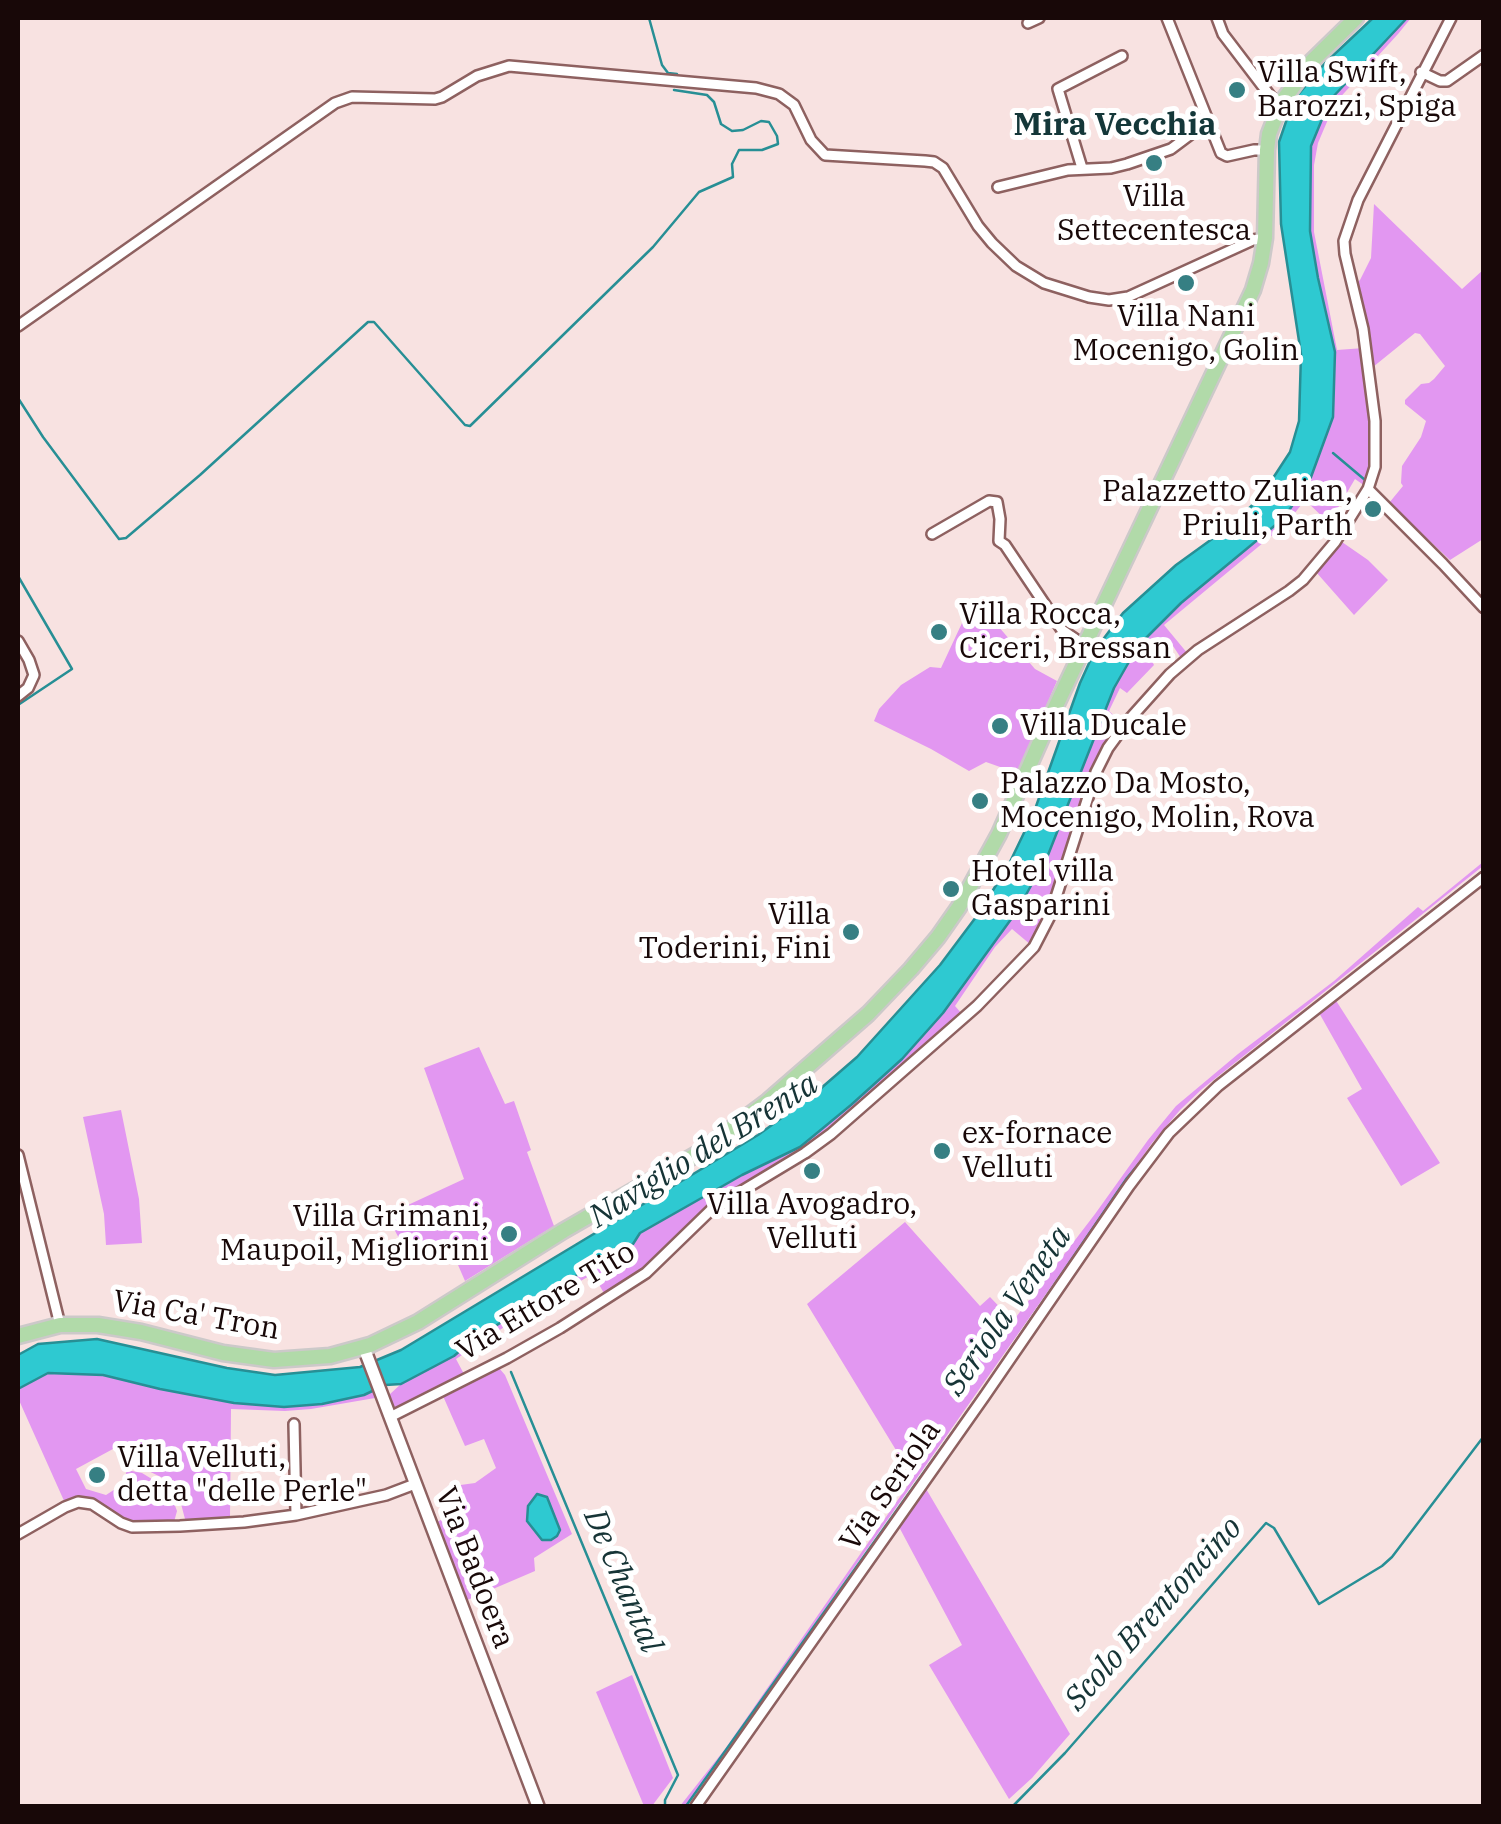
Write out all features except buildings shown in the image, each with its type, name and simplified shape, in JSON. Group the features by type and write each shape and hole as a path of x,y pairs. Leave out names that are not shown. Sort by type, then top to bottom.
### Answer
{"main road":[{"name":"Via Ca' Tron","path":"18,1336 84,1324 274,1360 367,1355 563,1231 698,1154 768,1101 868,1014 924,956 966,895 1000,834 1084,644 1259,273 1265,238 1267,150 1281,103 1312,61 1356,18"},
{"name":"Via Badoera","path":"367,1355 538,1806"}],"street":[{"path":"1028,23 1039,18"},
{"path":"1167,18 1224,156 1267,150"},
{"path":"1217,18 1222,34 1281,103"},
{"name":"Via Ettore Tito","path":"390,1417 507,1358 646,1273 712,1209 831,1134 977,1006 1034,947 1050,916 1096,772 1126,722 1198,650 1303,580 1335,542 1368,489 1375,467 1375,421 1364,329 1344,240 1358,200 1451,18"},
{"path":"1422,72 1446,82 1484,55"},
{"path":"1082,168 1058,89 1122,56"},
{"path":"18,326 334,103 352,97 435,100 476,76 505,66 756,88 778,94 794,105 810,140 824,155 925,161 944,168 978,226 1008,258 1044,282 1080,295 1109,300 1128,297 1265,238"},
{"path":"998,187 1068,170 1111,168 1171,149 1207,122"},
{"path":"1368,489 1484,608"},
{"path":"932,534 993,500 1000,508 999,541 1062,630 1084,644"},
{"path":"18,641 34,675 32,684 18,696"},
{"name":"Via Seriola","path":"696,1806 1169,1134 1227,1079 1484,878"},
{"path":"18,1154 60,1326"},
{"path":"294,1424 296,1515"},
{"path":"18,1534 65,1507 83,1502 98,1506 120,1523 138,1528 296,1515 386,1495 415,1484"}],"shaded area":[{"path":"1411,18 1335,103 1318,143 1314,165 1314,232 1337,350 1364,348 1372,461 1365,486 1355,479 1329,523 1305,500 1287,523 1164,625 1188,654 1181,658 1171,643 1157,642 1148,653 1154,665 1127,693 1120,688 1109,711 1121,722 1090,776 1059,880 1031,945 1012,929 955,1006 963,1015 823,1135 714,1202 645,1268 605,1295 593,1274 456,1359 465,1376 401,1409 393,1406 389,1395 401,1384 454,1356 559,1285 633,1244 640,1233 800,1147 902,1059 943,1013 1017,911 1048,855 1114,688 1138,646 1181,603 1284,519 1311,477 1333,417 1335,352 1310,231 1311,146 1330,100"},
{"path":"1374,204 1462,289 1483,270 1483,539 1450,560 1389,503 1403,486 1402,466 1421,437 1426,421 1405,400 1445,366 1420,334 1415,333 1373,367 1355,284 1371,258"},
{"path":"1342,542 1388,580 1354,615 1316,572"},
{"path":"969,608 998,626 1035,669 1057,681 1017,773 986,762 969,771 874,721 879,709 901,685 930,667 941,668"},
{"path":"1483,862 1483,866 1180,1110 1152,1143 700,1787 685,1806 680,1806 725,1749 913,1478 807,1304 905,1222 980,1306 990,1297 1013,1321 1176,1106 1334,981 1418,907 1423,911"},
{"path":"1335,999 1440,1163 1401,1186 1347,1098 1362,1089 1318,1011"},
{"path":"479,1047 505,1104 514,1101 531,1150 527,1152 554,1226 465,1281 448,1242 410,1259 385,1212 464,1179 424,1068"},
{"path":"121,1110 139,1199 142,1243 106,1245 104,1214 83,1117"},
{"path":"499,1368 572,1534 534,1558 535,1571 465,1601 434,1523 457,1513 446,1487 475,1483 496,1468 484,1439 465,1446 443,1396"},
{"path":"48,1373 103,1375 234,1403 284,1407 322,1404 364,1395 372,1389 375,1398 285,1411 231,1409 230,1517 185,1519 175,1490 165,1479 136,1465 124,1443 76,1469 86,1489 106,1495 123,1484 127,1470 142,1473 165,1487 177,1511 174,1522 136,1523 89,1498 77,1497 65,1503 18,1398 18,1389"},
{"path":"925,1487 1070,1734 1009,1799 929,1665 962,1645 898,1525"},
{"path":"632,1675 673,1778 652,1806 644,1806 596,1692"}],"water":[{"path":"1373,18 1407,18 1330,100 1311,146 1310,231 1335,352 1333,417 1311,477 1284,518 1181,603 1138,646 1114,688 1048,855 1017,911 943,1013 902,1059 800,1147 640,1233 633,1244 559,1285 454,1356 401,1384 322,1404 284,1407 234,1403 103,1375 48,1373 18,1389 18,1355 38,1344 97,1339 275,1375 360,1367 401,1350 758,1135 857,1057 940,965 1009,864 1034,812 1095,650 1123,613 1260,498 1290,452 1299,421 1301,354 1281,224 1279,142 1297,96"},
{"path":"537,1494 547,1497 560,1530 551,1540 542,1540 527,1521 528,1506"}],"waterway":[{"path":"649,18 662,65 668,73 677,74"},
{"path":"18,398 119,539 126,538 200,475 368,322 374,322 470,426 653,247 699,192 733,177 732,164 739,150 762,150 778,144 769,122 732,131 721,124 714,102 707,95 674,90"},
{"path":"1333,453 1365,480"},
{"path":"18,576 72,669 18,705"},
{"name":"Seriola Veneta","path":"1312,1006 1484,870"},
{"name":"Seriola Veneta","path":"686,1806 986,1385 1127,1178 1176,1119 1201,1096"},
{"name":"De Chantal","path":"511,1372 678,1775 665,1806"},
{"name":"Scolo Brentoncino","path":"1013,1806 1065,1753 1266,1523 1274,1528 1319,1604 1392,1557 1484,1436"}],"place":[{"name":"Villa Swift, Barozzi, Spiga","path":"1237,90"},
{"name":"Villa Settecentesca","path":"1154,163"},
{"name":"Villa Nani Mocenigo, Golin","path":"1186,283"},
{"name":"Palazzetto Zulian, Priuli, Parth","path":"1373,509"},
{"name":"Villa Rocca, Ciceri, Bressan","path":"939,632"},
{"name":"Villa Ducale","path":"1000,726"},
{"name":"Palazzo Da Mosto, Mocenigo, Molin, Rova","path":"980,801"},
{"name":"Hotel villa Gasparini","path":"951,889"},
{"name":"Villa Toderini, Fini","path":"851,932"},
{"name":"ex-fornace Velluti","path":"942,1151"},
{"name":"Villa Avogadro, Velluti","path":"812,1171"},
{"name":"Villa Grimani, Maupoil, Migliorini","path":"509,1234"},
{"name":"Villa Velluti, detta \"delle Perle\"","path":"97,1475"}],"district":[{"name":"Mira Vecchia","path":"1115,126"}],"water label":[{"name":"Naviglio del Brenta","path":"704,1151"}]}
